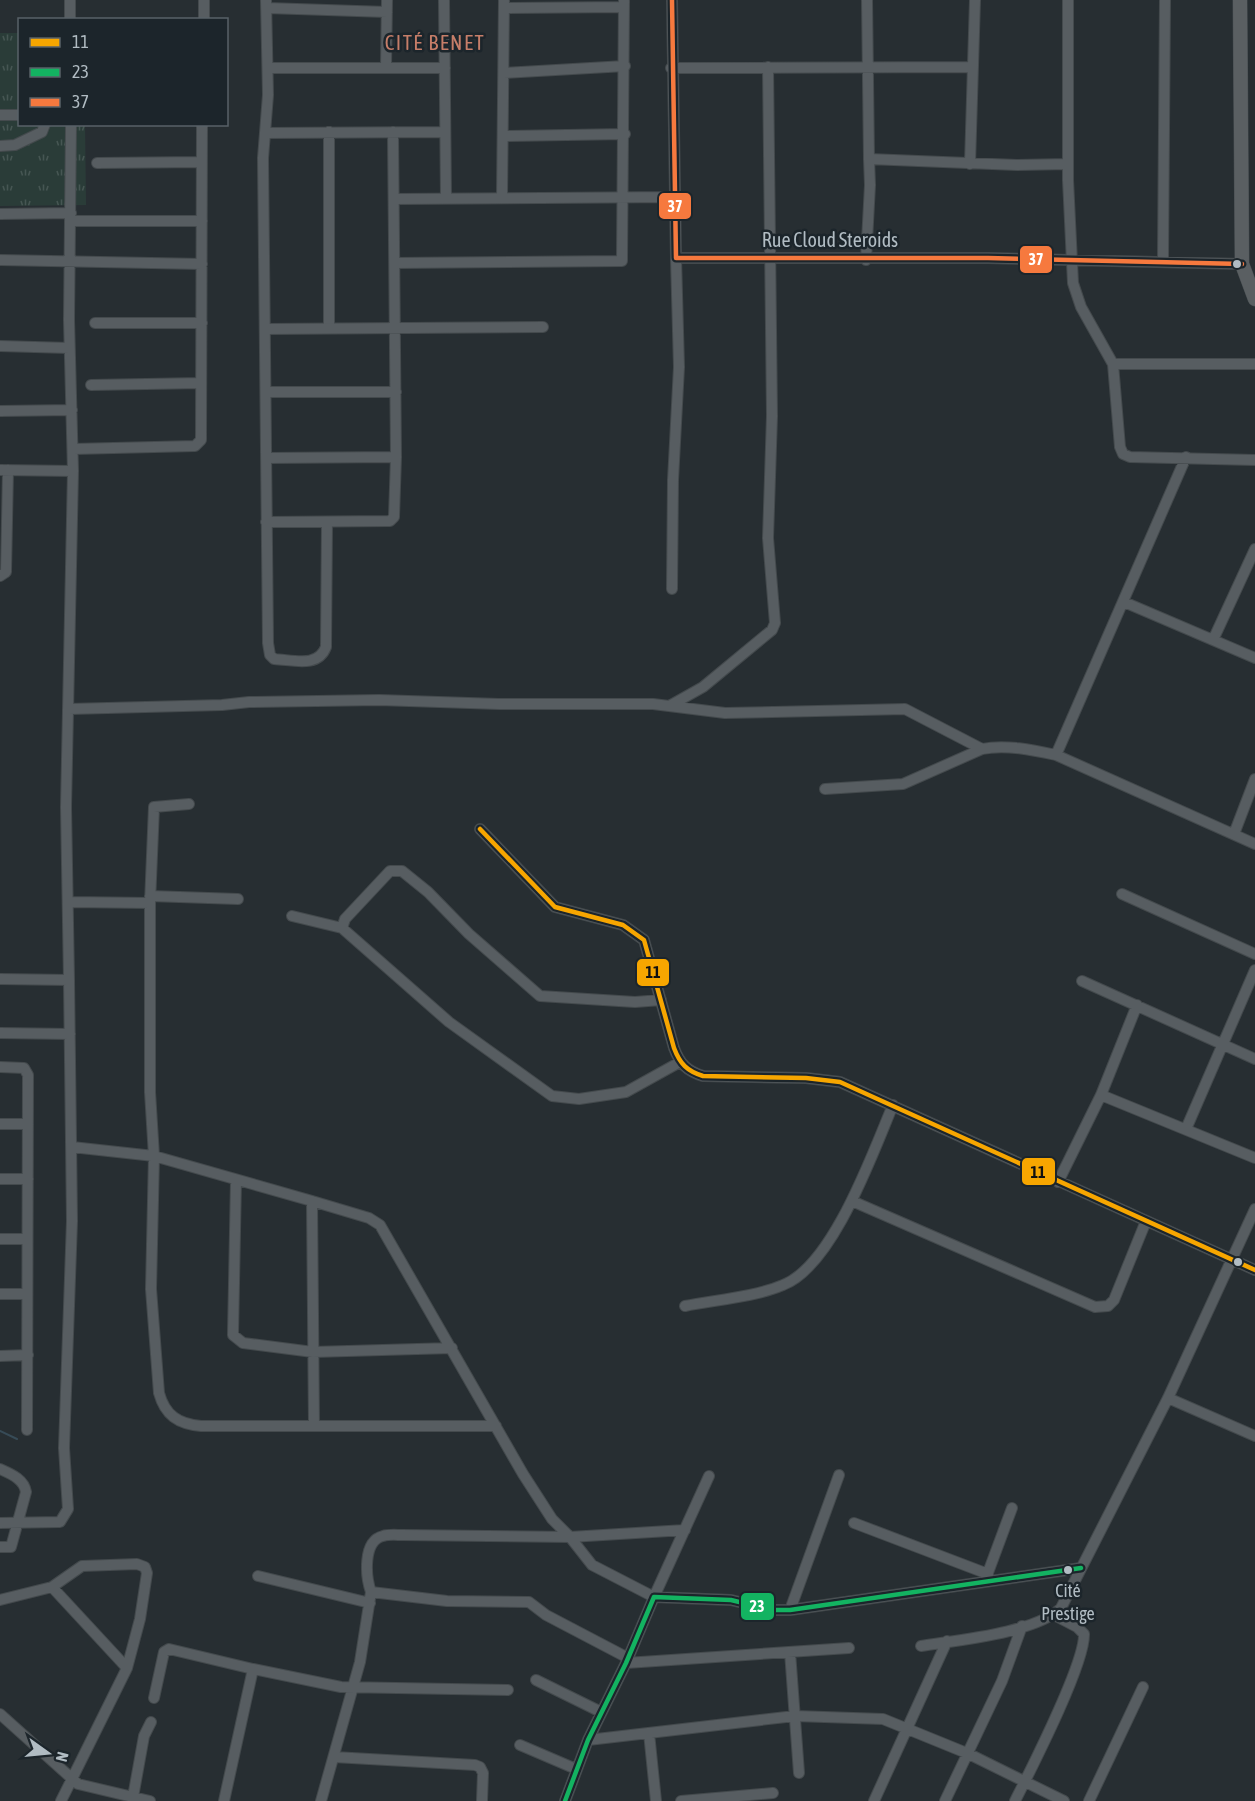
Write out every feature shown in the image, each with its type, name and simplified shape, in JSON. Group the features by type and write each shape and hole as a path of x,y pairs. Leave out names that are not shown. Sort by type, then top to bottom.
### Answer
{"main road":[{"path":"1240,0 1242,264 1255,299"}],"street":[{"path":"70,0 70,18"},
{"path":"204,0 204,18"},
{"path":"386,67 387,0"},
{"path":"444,0 446,198"},
{"path":"672,0 671,68 679,367 673,480 672,589"},
{"path":"866,260 870,185 866,66 867,0"},
{"path":"970,164 975,0"},
{"path":"1068,0 1068,164 1073,283 1081,307 1113,364 1120,447 1123,454 1130,457 1255,460"},
{"path":"1163,261 1165,0"},
{"path":"395,263 620,262 623,257 624,199 624,3 504,4 502,198"},
{"path":"327,522 326,647 323,657 316,661 274,659 270,655 266,522 267,4 387,12"},
{"path":"504,73 625,66"},
{"path":"671,705 704,687 772,630 775,622 768,538 772,416 768,67"},
{"path":"671,68 973,67"},
{"path":"268,68 445,68"},
{"path":"0,115 18,115"},
{"path":"0,146 15,145 42,132 44,126"},
{"path":"0,1523 60,1522 68,1509 64,1448 65,1363 72,1221 66,807 73,471 69,348 71,126"},
{"path":"73,449 199,445 201,440 202,126"},
{"path":"329,132 329,327"},
{"path":"266,522 390,521 396,511 393,132"},
{"path":"265,133 445,132"},
{"path":"503,136 625,134"},
{"path":"869,159 970,164 1068,164"},
{"path":"97,163 201,162"},
{"path":"393,199 674,197"},
{"path":"0,214 202,221"},
{"name":"Rue Cloud Steroids","path":"676,258 1071,259 1242,264"},
{"path":"0,260 202,264"},
{"path":"95,323 202,323"},
{"path":"267,329 543,327"},
{"path":"0,346 69,348"},
{"path":"1113,364 1255,364"},
{"path":"90,385 201,383"},
{"path":"266,392 396,392"},
{"path":"0,411 72,410"},
{"path":"266,458 396,457"},
{"path":"1056,755 1186,457"},
{"path":"0,576 6,572 4,470 73,471"},
{"path":"1213,640 1255,549"},
{"path":"1124,602 1255,658"},
{"path":"69,709 379,700 671,705 725,713 905,709 982,749"},
{"path":"825,789 903,784 982,749 995,746 1056,755 1255,844"},
{"path":"1233,834 1255,779"},
{"path":"189,804 154,807 150,900 153,1156 151,1288 159,1393 163,1407 169,1415 188,1425 496,1426"},
{"path":"480,829 555,907 616,922 640,935 644,940 680,1062 691,1072 703,1076 806,1078 840,1082 1255,1270"},
{"path":"342,928 345,919 390,871 402,870 540,996 635,1002 661,1000"},
{"path":"1122,894 1255,954"},
{"path":"69,902 238,899"},
{"path":"292,916 342,928 449,1022 552,1096 579,1099 626,1092 680,1062"},
{"path":"1186,1129 1255,970"},
{"path":"0,979 69,980"},
{"path":"1082,981 1255,1059"},
{"path":"1058,1182 1101,1095 1137,1005"},
{"path":"0,1033 70,1034"},
{"path":"0,1067 27,1070 27,1430"},
{"path":"1101,1095 1255,1158"},
{"path":"685,1306 783,1286 795,1279 830,1238 852,1201 893,1105"},
{"path":"0,1124 28,1124"},
{"path":"72,1147 153,1156 369,1218 380,1225 552,1519 592,1565 654,1597 731,1600 772,1610 790,1610 986,1578 1081,1568"},
{"path":"0,1179 28,1179"},
{"path":"236,1180 233,1335 243,1343 313,1352 452,1348"},
{"path":"312,1201 314,1426"},
{"path":"852,1201 1095,1308 1107,1306 1114,1300 1146,1221"},
{"path":"921,1646 1022,1626 1054,1615 1061,1608 1168,1398 1255,1209"},
{"path":"0,1239 27,1239"},
{"path":"0,1294 27,1294"},
{"path":"0,1356 28,1355"},
{"path":"1168,1398 1255,1436"},
{"path":"0,1469 15,1476 25,1485 25,1504 11,1547 0,1547"},
{"path":"790,1610 839,1475"},
{"path":"565,1801 588,1740 627,1661 709,1476"},
{"path":"986,1578 1012,1508"},
{"path":"854,1523 986,1578"},
{"path":"321,1801 353,1685 370,1598 368,1558 374,1541 382,1536 570,1537 685,1530"},
{"path":"0,1600 52,1587 82,1566 127,1564 145,1567 147,1574 140,1620 127,1668 61,1801"},
{"path":"258,1576 370,1598 529,1602 546,1616 627,1661 849,1648"},
{"path":"52,1587 127,1668"},
{"path":"1015,1801 1084,1644 1084,1634 1077,1627 1054,1615"},
{"path":"945,1801 969,1755 1002,1681 1022,1626"},
{"path":"874,1801 947,1641"},
{"path":"154,1698 164,1652 169,1648 322,1684 508,1690"},
{"path":"790,1652 799,1773"},
{"path":"224,1801 253,1669"},
{"path":"536,1680 601,1712"},
{"path":"1089,1801 1143,1687"},
{"path":"0,1714 73,1779 86,1787 150,1801"},
{"path":"588,1740 795,1716 883,1719 908,1727 1064,1801"},
{"path":"133,1797 144,1736 151,1722"},
{"path":"649,1733 656,1801"},
{"path":"520,1745 576,1769"},
{"path":"334,1757 475,1765 480,1767 483,1773 482,1801"},
{"path":"681,1801 773,1793"}],"green space":[{"path":"0,33 18,33 18,126 85,126 86,205 0,206"}],"waterway":[{"path":"0,1431 17,1439"}],"transit line":[{"name":"37","path":"672,0 676,258 988,258 1242,264"},
{"name":"11","path":"480,829 555,907 623,925 644,940 674,1048 682,1063 693,1072 703,1076 806,1078 840,1082 1255,1270"},
{"name":"23","path":"565,1801 588,1740 626,1663 654,1597 731,1600 772,1610 790,1610 1081,1568"}],"place":[{"name":"Cité Prestige","path":"1068,1570"}],"district":[{"name":"CITÉ BENET","path":"435,43"}]}
